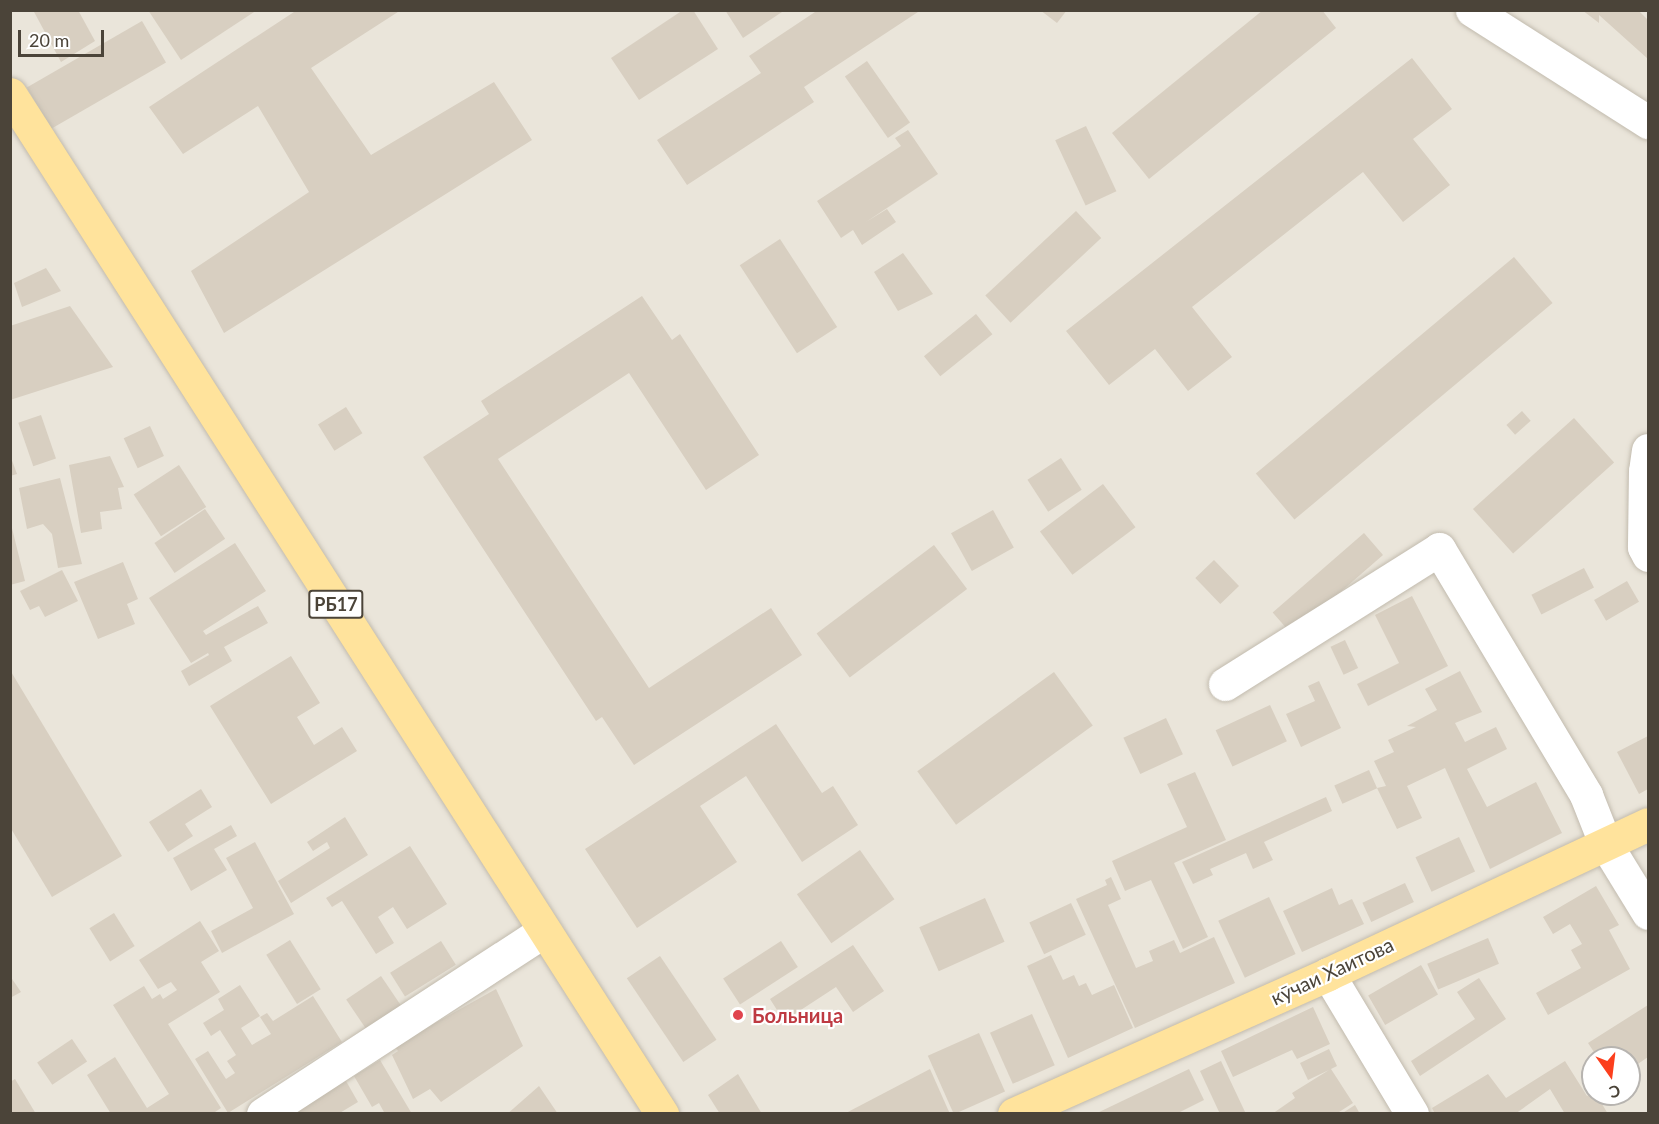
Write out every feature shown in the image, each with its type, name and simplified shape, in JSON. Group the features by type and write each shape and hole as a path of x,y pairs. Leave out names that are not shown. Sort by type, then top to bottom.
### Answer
{"main road":[{"name":"РБ17","path":"10,94 544,932 662,1113"},
{"name":"кӯчаи Хаитова","path":"1029,1110 1648,825"}],"street":[{"path":"1472,10 1648,123"},
{"path":"1648,450 1645,471 1644,547 1648,555"},
{"path":"1225,684 1439,549 1586,795 1605,843 1648,913"},
{"path":"263,1113 544,932"},
{"path":"1328,974 1412,1113"}],"shaded area":[{"path":"10,11 1648,11 1648,1113 11,1113"}],"building":[{"path":"33,10 78,10 95,41 61,62"},
{"path":"148,10 257,10 181,60"},
{"path":"297,10 401,10 311,68 371,155 494,82 532,140 224,333 191,271 309,192 258,106 183,154 149,107"},
{"path":"683,10 693,10 718,49 639,100 611,58"},
{"path":"725,10 785,10 743,38"},
{"path":"818,10 921,10 804,87 814,102 687,185 657,140 761,73 749,56"},
{"path":"1040,10 1067,10 1057,23"},
{"path":"1263,10 1322,10 1336,28 1149,179 1112,133"},
{"path":"1582,10 1638,10 1648,20 1648,59 1599,15 1599,23"},
{"path":"142,21 166,63 51,129 27,88"},
{"path":"1412,58 1452,109 1413,139 1450,185 1403,222 1363,172 1192,307 1232,357 1188,391 1155,349 1109,385 1066,331"},
{"path":"867,61 910,122 888,138 845,76"},
{"path":"1086,126 1116,191 1086,206 1055,140"},
{"path":"908,130 938,174 866,222 887,209 896,222 862,245 853,230 841,238 817,201 901,146 895,138"},
{"path":"1076,211 1101,238 1011,323 985,296"},
{"path":"780,239 837,327 797,353 740,265"},
{"path":"903,253 933,294 898,311 874,272"},
{"path":"1514,257 1553,303 1294,520 1256,474"},
{"path":"46,268 61,291 22,307 14,283"},
{"path":"642,296 672,340 680,334 759,455 706,490 629,373 498,459 649,688 771,608 802,655 634,765 602,717 596,721 423,457 489,414 481,401"},
{"path":"70,306 113,367 10,400 10,326"},
{"path":"976,314 992,334 940,376 924,356"},
{"path":"346,407 362,433 334,451 318,424"},
{"path":"1522,411 1531,421 1515,435 1506,425"},
{"path":"41,415 56,458 33,466 18,423"},
{"path":"1574,418 1614,463 1513,554 1473,509"},
{"path":"150,426 164,456 138,468 124,438"},
{"path":"10,455 17,474 10,476"},
{"path":"110,456 124,487 118,488 122,509 100,512 102,529 81,533 69,465"},
{"path":"1061,458 1082,490 1048,512 1027,480"},
{"path":"179,465 206,507 161,536 134,494"},
{"path":"60,478 82,564 58,568 52,534 43,524 27,529 19,488"},
{"path":"1103,484 1135,527 1072,575 1040,532"},
{"path":"205,509 225,539 175,573 154,543"},
{"path":"993,510 1014,548 972,571 951,533"},
{"path":"10,520 25,581 10,585"},
{"path":"1364,533 1383,555 1292,634 1273,612"},
{"path":"235,543 266,591 203,631 206,635 258,606 268,623 224,647 232,661 189,686 181,671 209,655 208,653 191,663 149,598"},
{"path":"934,545 967,589 850,677 817,633"},
{"path":"1214,560 1239,586 1220,604 1195,578"},
{"path":"123,562 138,599 127,604 135,624 98,639 74,582"},
{"path":"1584,568 1594,588 1541,614 1531,595"},
{"path":"62,570 78,601 45,617 39,606 30,610 20,591"},
{"path":"1627,581 1639,602 1606,621 1594,600"},
{"path":"1412,596 1448,666 1368,706 1357,684 1399,663 1375,615"},
{"path":"1345,640 1358,668 1344,675 1330,647"},
{"path":"291,656 320,703 297,717 314,745 342,727 357,751 271,804 210,706"},
{"path":"10,670 122,856 52,897 10,827"},
{"path":"1460,671 1482,712 1455,723 1465,742 1496,727 1507,749 1467,769 1487,807 1536,782 1562,833 1490,869 1445,768 1407,786 1422,818 1397,829 1377,788 1386,786 1374,761 1394,752 1388,740 1416,727 1407,726 1437,710 1425,689"},
{"path":"1054,672 1093,725 956,825 917,771"},
{"path":"1319,681 1341,728 1301,747 1286,714 1315,701 1308,686"},
{"path":"1270,705 1287,741 1233,767 1216,730"},
{"path":"1166,718 1183,754 1140,774 1123,738"},
{"path":"776,724 822,793 833,786 858,825 802,862 746,776 700,806 737,862 637,928 585,849"},
{"path":"1648,736 1648,789 1639,794 1617,752"},
{"path":"1369,770 1377,788 1342,804 1334,785"},
{"path":"1195,772 1226,840 1174,863 1208,937 1183,949 1151,880 1125,891 1112,861 1187,827 1167,784"},
{"path":"201,789 212,807 185,824 193,836 168,852 149,822"},
{"path":"1326,797 1332,811 1264,842 1273,860 1253,869 1246,853 1210,869 1213,875 1193,884 1182,862"},
{"path":"345,817 368,855 291,903 278,881 330,848 327,842 313,851 307,842"},
{"path":"231,825 237,836 214,849 227,870 191,891 173,858"},
{"path":"1459,837 1475,871 1432,892 1415,857"},
{"path":"255,842 294,914 222,953 211,931 253,908 226,858"},
{"path":"410,846 447,904 407,929 393,907 378,917 394,943 376,954 342,901 332,907 326,898"},
{"path":"860,850 894,899 831,943 797,894"},
{"path":"1111,877 1121,899 1108,905 1136,968 1153,961 1149,951 1174,940 1180,953 1214,937 1235,983 1135,1028 1076,899 1107,885 1105,880"},
{"path":"1405,883 1414,902 1371,922 1362,903"},
{"path":"1596,886 1619,925 1609,930 1630,969 1548,1015 1536,993 1581,968 1571,950 1582,944 1570,924 1553,934 1543,917"},
{"path":"1332,888 1339,905 1352,899 1364,924 1302,952 1283,911"},
{"path":"1269,897 1296,954 1245,978 1218,921"},
{"path":"985,898 1005,942 939,971 919,927"},
{"path":"1071,903 1086,935 1044,954 1029,922"},
{"path":"114,913 135,946 110,961 89,928"},
{"path":"200,921 219,951 201,962 220,992 168,1024 221,1108 212,1114 111,1114 87,1075 115,1057 147,1108 169,1094 113,1005 144,986 152,999 160,994 163,999 177,990 171,982 158,989 139,960"},
{"path":"1488,938 1499,964 1438,990 1427,964"},
{"path":"290,940 321,989 297,1004 266,955"},
{"path":"441,941 456,965 405,997 390,973"},
{"path":"781,941 798,967 740,1005 723,979"},
{"path":"853,945 884,991 853,1012 836,987 784,1021 770,999"},
{"path":"1051,955 1063,980 1074,975 1079,986 1086,983 1092,995 1114,985 1133,1028 1068,1058 1027,966"},
{"path":"660,956 716,1040 683,1062 627,978"},
{"path":"1421,965 1438,994 1385,1025 1368,996"},
{"path":"10,976 21,992 10,998"},
{"path":"381,976 401,1006 366,1029 346,999"},
{"path":"1479,978 1506,1019 1420,1076 1411,1061 1475,1019 1457,992"},
{"path":"240,985 260,1016 241,1028 252,1045 271,1034 260,1017 267,1013 273,1021 313,996 342,1042 228,1113 195,1059 208,1051 226,1079 235,1073 227,1061 236,1055 220,1030 211,1036 203,1023 224,1010 218,999"},
{"path":"496,989 523,1046 441,1102 430,1089 413,1099 392,1055 398,1051 394,1046"},
{"path":"1648,1005 1648,1057 1641,1062 1641,1046 1590,1046 1588,1043"},
{"path":"1313,1007 1330,1044 1297,1059 1292,1050 1233,1077 1221,1051"},
{"path":"1032,1014 1055,1065 1013,1084 990,1033"},
{"path":"979,1033 1005,1091 954,1114 928,1056"},
{"path":"72,1039 87,1061 52,1085 37,1062"},
{"path":"1329,1049 1337,1066 1331,1069 1353,1103 1336,1114 1272,1114 1295,1098 1292,1093 1329,1070 1308,1080 1300,1063"},
{"path":"380,1060 412,1114 385,1114 379,1103 372,1107 354,1076"},
{"path":"1221,1061 1246,1114 1220,1114 1200,1071"},
{"path":"1565,1061 1581,1086 1581,1106 1603,1106 1608,1114 1565,1114 1550,1089 1515,1114 1435,1114 1432,1108 1488,1074 1506,1098"},
{"path":"930,1069 950,1114 844,1114"},
{"path":"1189,1069 1204,1100 1176,1114 1095,1114"},
{"path":"342,1074 358,1102 338,1114 276,1114"},
{"path":"738,1074 762,1114 720,1114 708,1095"},
{"path":"15,1079 36,1114 10,1114 10,1082"},
{"path":"539,1086 558,1114 507,1114"},
{"path":"1355,1105 1360,1114 1341,1114"}],"place":[{"name":"Больница","path":"738,1015"}]}
